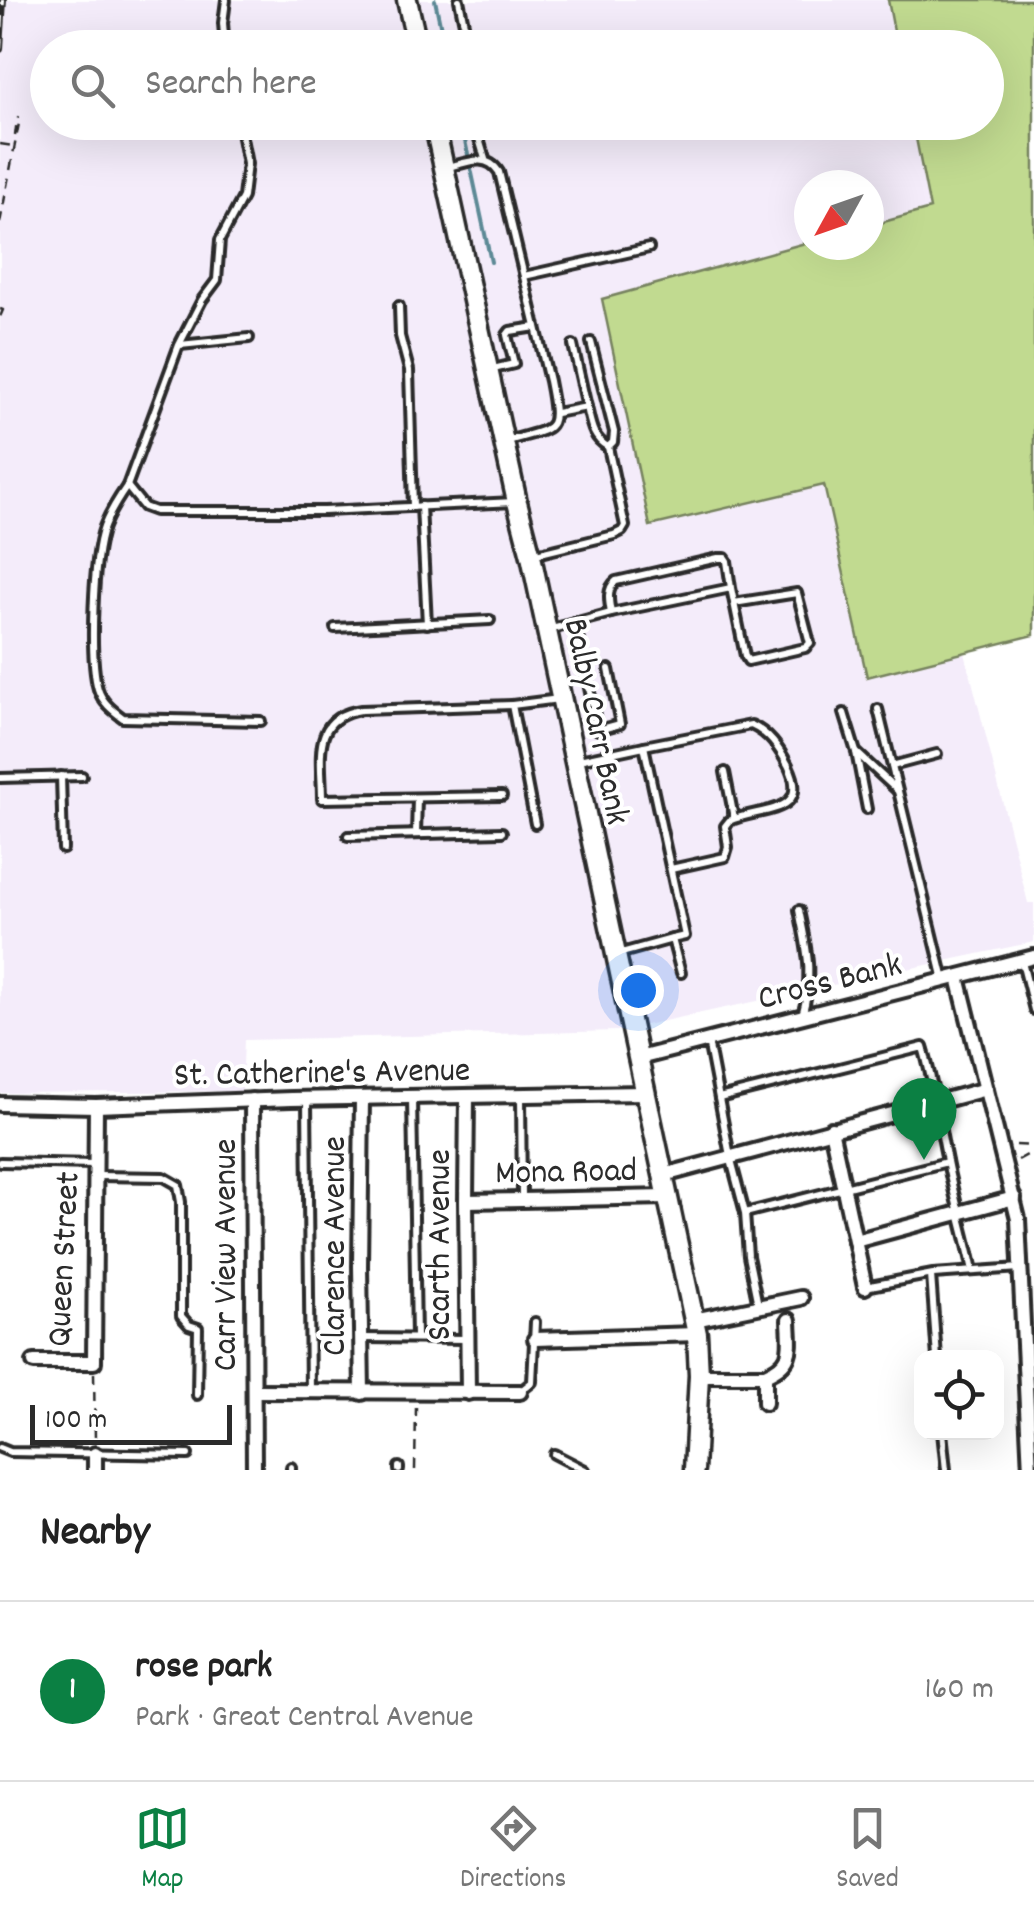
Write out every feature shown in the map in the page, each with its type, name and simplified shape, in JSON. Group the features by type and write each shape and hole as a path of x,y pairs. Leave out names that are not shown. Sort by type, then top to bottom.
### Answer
{"street":[{"path":"407,0 414,30"},
{"name":"Balby Carr Bank","path":"441,140 452,166 488,370 640,1058 695,1327 699,1375 694,1470"},
{"name":"Cross Bank","path":"640,1058 1028,958"},
{"path":"952,979 1001,1145 1026,1270 1030,1470"},
{"path":"664,1174 986,1089"},
{"name":"St. Catherine's Avenue","path":"0,1104 96,1106 646,1092"},
{"name":"Scarth Avenue","path":"467,1096 468,1393"},
{"name":"Clarence Avenue","path":"362,1099 362,1393"},
{"name":"Carr View Avenue","path":"252,1100 254,1470"},
{"name":"Queen Street","path":"34,1362 94,1362 96,1106"},
{"path":"831,1129 866,1288"},
{"name":"Mona Road","path":"466,1201 668,1198"},
{"path":"854,1241 1014,1198"},
{"path":"535,1339 695,1327 801,1298"},
{"path":"699,1375 765,1375 782,1367 790,1346 789,1320"},
{"path":"765,1375 765,1403"},
{"path":"254,1392 520,1392"},
{"path":"95,1454 95,1470"}],"lane":[{"path":"224,30 226,0"},
{"path":"459,0 465,30"},
{"path":"242,140 247,164 243,197 220,240 217,280 179,345 127,486 112,506 102,531 94,579 94,664 98,690 108,707 122,718 262,721"},
{"path":"477,140 481,160"},
{"path":"452,166 481,160 493,162 500,172 556,413 548,429 504,442"},
{"path":"524,276 649,248"},
{"path":"399,306 400,336 410,370 427,624"},
{"path":"488,370 514,364 510,331 536,327"},
{"path":"179,345 249,338"},
{"path":"591,342 614,432 608,447"},
{"path":"531,556 614,535 624,526 608,447 594,434 572,344"},
{"path":"556,413 587,407"},
{"path":"127,486 144,507 155,511 324,511 516,502"},
{"path":"611,613 609,591 616,581 725,558 727,561 734,604 748,661 805,648 810,643 797,593 734,604"},
{"path":"546,631 731,588"},
{"path":"335,628 490,620"},
{"path":"576,622 598,730 620,724 609,669"},
{"path":"502,796 322,799 322,742 326,730 342,712 512,706 560,698"},
{"path":"512,706 534,824"},
{"path":"878,709 952,979"},
{"path":"844,713 867,808"},
{"path":"574,761 743,725 752,724 764,732 782,753 796,783 795,792 781,806 734,818 725,826 725,857 670,870"},
{"path":"616,954 685,936 644,746"},
{"path":"856,752 898,791"},
{"path":"892,766 936,754"},
{"path":"725,772 734,818"},
{"path":"62,776 62,849"},
{"path":"0,778 82,776"},
{"path":"416,834 417,798"},
{"path":"348,836 502,832"},
{"path":"799,910 810,964 802,1017"},
{"path":"672,939 681,973"},
{"path":"1028,958 1034,1010"},
{"path":"708,1041 745,1212 758,1307"},
{"path":"719,1098 923,1047 973,1271"},
{"path":"521,1096 522,1199"},
{"path":"412,1097 416,1337"},
{"path":"307,1099 310,1392"},
{"path":"0,1162 164,1177 178,1185 181,1316 198,1328 196,1395"},
{"path":"745,1212 947,1162"},
{"path":"866,1288 931,1274 1026,1270"},
{"path":"931,1274 936,1350"},
{"path":"520,1392 532,1382 535,1322"},
{"path":"361,1338 467,1339"},
{"path":"943,1440 946,1470"},
{"path":"0,1448 10,1452 188,1455"},
{"path":"554,1454 584,1470"}],"path":[{"path":"0,144 14,146 17,117 20,118 0,223"},
{"path":"0,309 0,317"},
{"path":"1001,1145 1034,1148"},
{"path":"1006,1167 1034,1148"},
{"path":"94,1362 95,1454"},
{"path":"416,1393 416,1470"}],"shaded area":[{"path":"0,0 888,0 894,30 30,30 30,140 916,140 930,209 884,222 884,170 794,170 794,246 603,299 824,484 867,677 965,653 1028,903 1034,903 1034,942 617,1031 244,1040 242,1091 0,1093"}],"green space":[{"path":"888,0 1033,0 1034,4 1034,635 867,677 824,485 650,526 602,299 794,246 794,260 884,260 884,222 930,209 916,140 1004,140 1004,30 894,30"}],"waterway":[{"path":"435,0 441,30"},
{"path":"465,140 491,262"}],"railway":[{"path":"0,49 3,0"}],"place":[{"name":"rose park","path":"924,1160"}]}
